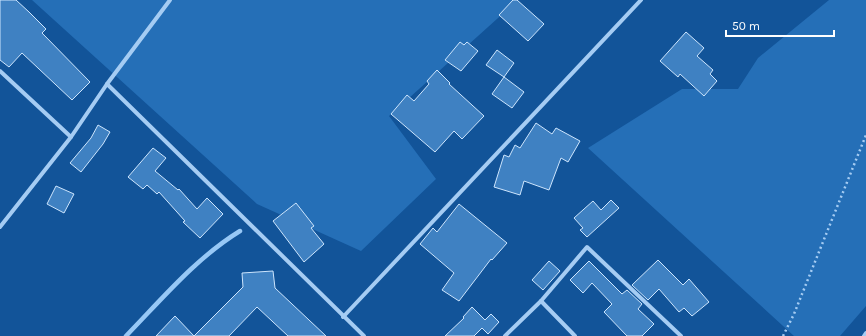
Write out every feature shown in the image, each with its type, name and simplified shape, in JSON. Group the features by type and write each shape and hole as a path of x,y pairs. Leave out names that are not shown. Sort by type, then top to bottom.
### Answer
{"street":[{"path":"0,227 71,137 107,84 170,0"},
{"path":"343,317 641,0"},
{"path":"0,71 71,137"},
{"path":"107,84 364,336"},
{"path":"506,336 587,247 681,336"},
{"path":"540,300 575,336"}],"path":[{"path":"783,336 800,300 866,135"}],"shaded area":[{"path":"32,0 518,0 389,116 436,179 361,251 257,204"},
{"path":"829,0 866,0 866,306 840,336 794,336 588,148 682,89 738,89 758,58"}],"building":[{"path":"0,0 16,0 46,29 42,33 90,82 72,100 22,53 9,67 0,60"},
{"path":"513,0 517,0 544,24 528,41 499,15"},
{"path":"686,32 704,48 697,56 713,70 710,74 717,81 704,96 680,74 678,77 660,61"},
{"path":"460,42 464,45 467,42 478,51 461,71 445,60"},
{"path":"497,50 514,63 504,77 486,65"},
{"path":"437,70 450,83 449,84 484,116 462,139 454,131 435,152 391,114 407,95 414,101 429,84 427,81"},
{"path":"504,77 524,92 512,108 492,94"},
{"path":"536,123 552,134 556,128 580,141 568,162 561,158 549,190 524,181 520,195 494,187 504,155 509,157 515,145 520,148"},
{"path":"98,125 110,132 103,144 81,172 70,163 91,138"},
{"path":"153,148 166,158 155,171 178,190 179,189 197,209 207,198 223,214 200,238 183,222 185,221 159,192 157,194 147,185 143,189 128,177"},
{"path":"56,186 74,194 64,213 47,204"},
{"path":"611,200 619,208 587,237 580,230 583,228 574,218 593,201 601,210"},
{"path":"296,203 314,226 311,228 324,244 304,262 273,221"},
{"path":"459,204 507,243 492,260 491,259 459,301 442,290 454,273 420,244 433,228 437,232"},
{"path":"658,260 683,285 689,279 709,302 692,316 684,308 679,312 659,289 648,300 632,285"},
{"path":"549,261 560,271 543,290 532,280"},
{"path":"589,261 622,294 627,290 642,304 638,309 654,324 642,336 627,336 604,312 612,304 592,283 583,293 570,280"},
{"path":"273,271 275,288 326,336 288,336 257,307 229,336 194,336 243,287 242,273"},
{"path":"472,307 485,320 491,314 499,322 488,334 482,328 474,336 445,336 464,318 463,317"},
{"path":"175,316 194,336 156,336"}],"waterway":[{"path":"126,336 194,266 240,231"}]}
